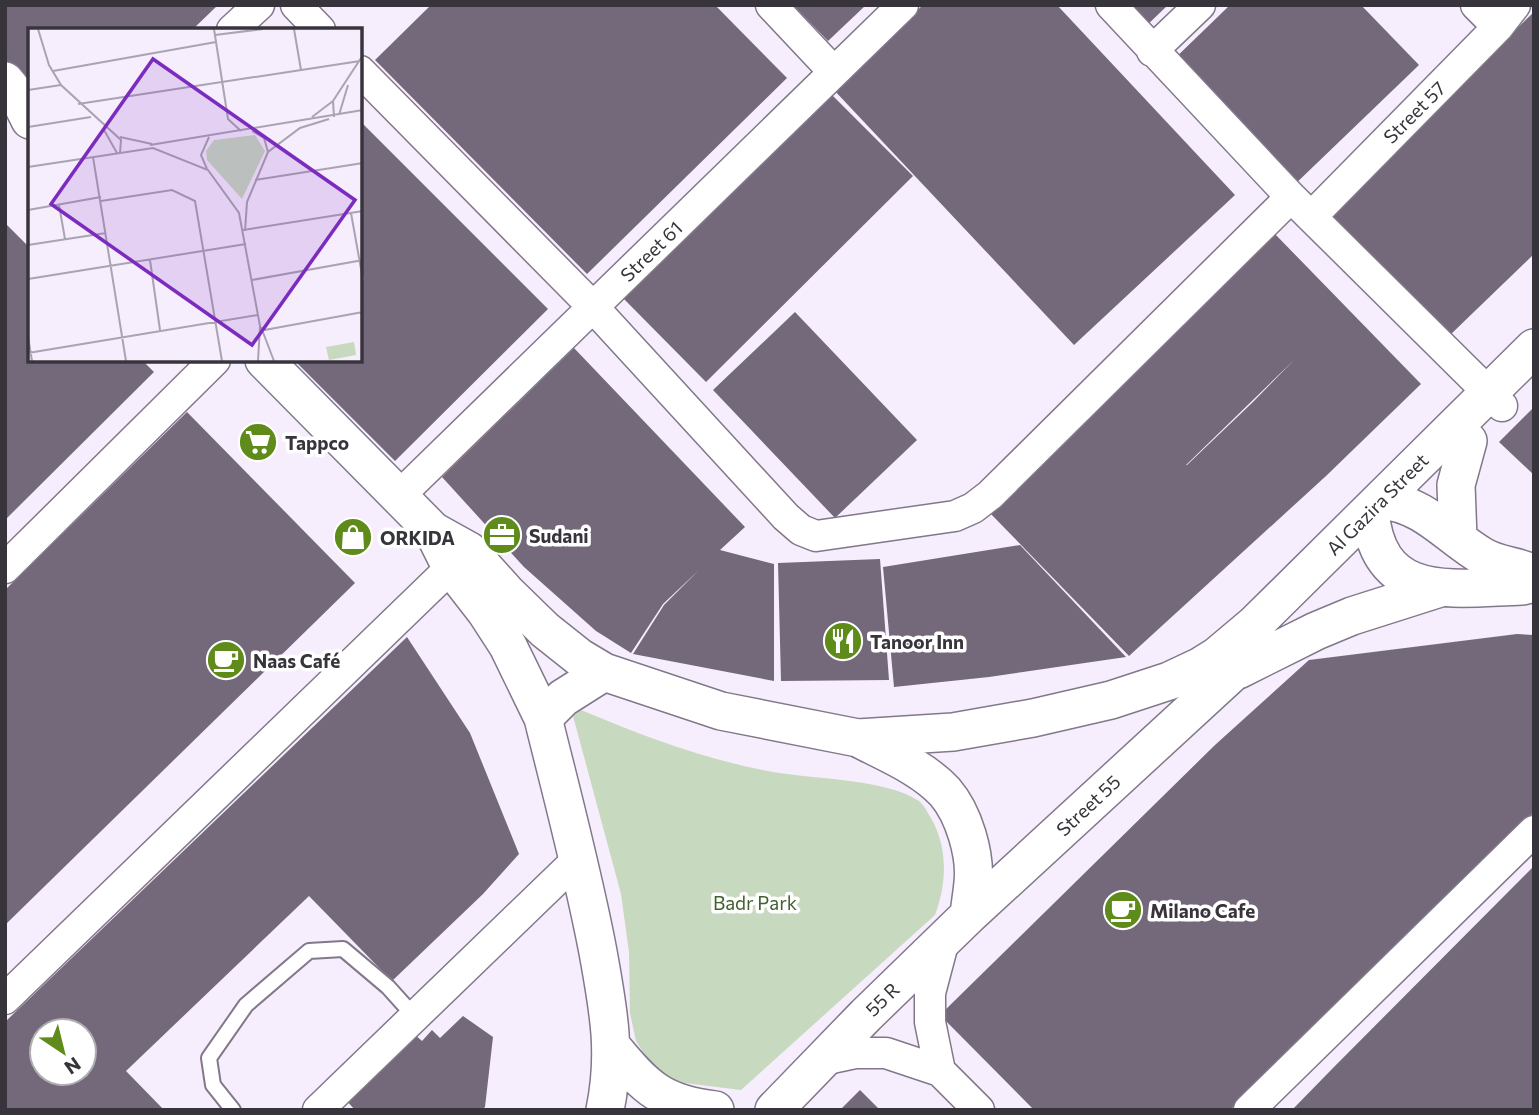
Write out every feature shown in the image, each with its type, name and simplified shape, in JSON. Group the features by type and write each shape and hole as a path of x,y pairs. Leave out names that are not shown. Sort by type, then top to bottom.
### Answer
{"street":[{"path":"234,28 259,5"},
{"path":"296,5 318,28"},
{"path":"771,5 834,72"},
{"name":"Street 61","path":"399,496 903,5"},
{"path":"1111,5 1301,206 1495,399"},
{"path":"1152,51 1200,5"},
{"path":"1476,5 1506,16"},
{"name":"Street 57","path":"362,73 593,307 786,517 802,530 816,536 955,516 974,508 1506,16"},
{"name":"Al Gazira Street","path":"1383,513 1495,399 1534,348"},
{"path":"5,568 213,362"},
{"path":"266,362 460,559 506,592 545,630 579,657 604,672 722,711 858,737 953,732 1034,718 1111,700 1201,666 1226,664 1352,616 1440,588"},
{"path":"1226,664 1383,513 1468,441 1495,399 1534,374"},
{"path":"1458,538 1456,485 1468,441"},
{"path":"1383,513 1444,526 1483,557 1497,564 1534,573"},
{"path":"1383,513 1388,560 1404,578 1414,583 1440,588 1522,586 1534,583"},
{"path":"460,559 544,718 591,913 613,1048 606,1110"},
{"path":"5,999 460,559"},
{"name":"Street 55","path":"956,928 1226,664"},
{"path":"544,718 563,698 584,682 604,672"},
{"path":"858,737 927,777 946,793 970,845 974,881 930,993 930,1022 940,1071"},
{"path":"1249,1110 1534,831"},
{"path":"318,1110 578,859"},
{"name":"55 R","path":"798,1085 956,928"},
{"path":"613,1048 644,1084 662,1096 682,1104 717,1110 753,1104 798,1085 855,1052 886,1053 940,1071 979,1110"}],"lane":[{"path":"233,1110 213,1085 209,1058 246,1005 309,951 343,949 388,988 415,1017"}],"green space":[{"name":"Badr Park","path":"581,710 651,738 723,761 773,772 888,788 919,801 937,829 944,866 942,891 935,915 741,1090 685,1083 657,1074 636,1041 630,1013 629,952 621,894 573,716"}],"building":[{"path":"5,5 218,5 194,28 28,28 28,85 5,60"},
{"path":"431,5 715,5 787,78 587,274 375,60"},
{"path":"793,5 866,5 828,41"},
{"path":"923,5 1057,5 1235,195 1074,345 833,89"},
{"path":"1122,5 1168,5 1144,28"},
{"path":"1230,5 1361,5 1419,65 1290,189 1169,64"},
{"path":"1534,12 1534,254 1449,336 1327,211"},
{"path":"830,93 913,176 706,382 623,298"},
{"path":"362,123 548,309 395,461 296,362 362,362"},
{"path":"5,223 28,246 28,362 144,362 154,372 5,520"},
{"path":"1274,233 1421,384 1326,476 1129,656 988,511","holes":["1293,361 1187,465 1186,465"]},
{"path":"795,312 917,440 835,518 713,390"},
{"path":"574,348 745,527 720,550 774,564 774,681 633,654 664,605 699,570 663,604 631,653 596,631 524,567 442,477"},
{"path":"1534,407 1534,475 1499,442"},
{"path":"187,412 355,583 5,925 5,590"},
{"path":"1020,545 1126,657 989,677 894,687 883,567"},
{"path":"880,559 889,680 781,681 778,563"},
{"path":"1517,634 1534,635 1534,812 1230,1110 1034,1110 940,1015 1215,745 1309,660"},
{"path":"407,637 470,733 519,854 483,894 392,981 309,896 126,1071 164,1110 5,1110 5,1022"},
{"path":"1534,866 1534,1110 1292,1110 1332,1069"},
{"path":"463,1016 493,1037 485,1107 482,1110 355,1110 345,1099 414,1034 422,1041 432,1030 440,1038"},
{"path":"860,1090 880,1110 840,1110"}],"place":[{"name":"Tappco","path":"258,442"},
{"name":"Sudani","path":"502,535"},
{"name":"ORKIDA","path":"353,537"},
{"name":"Tanoor Inn","path":"843,641"},
{"name":"Naas Café","path":"226,660"},
{"name":"Milano Cafe","path":"1123,910"}]}
